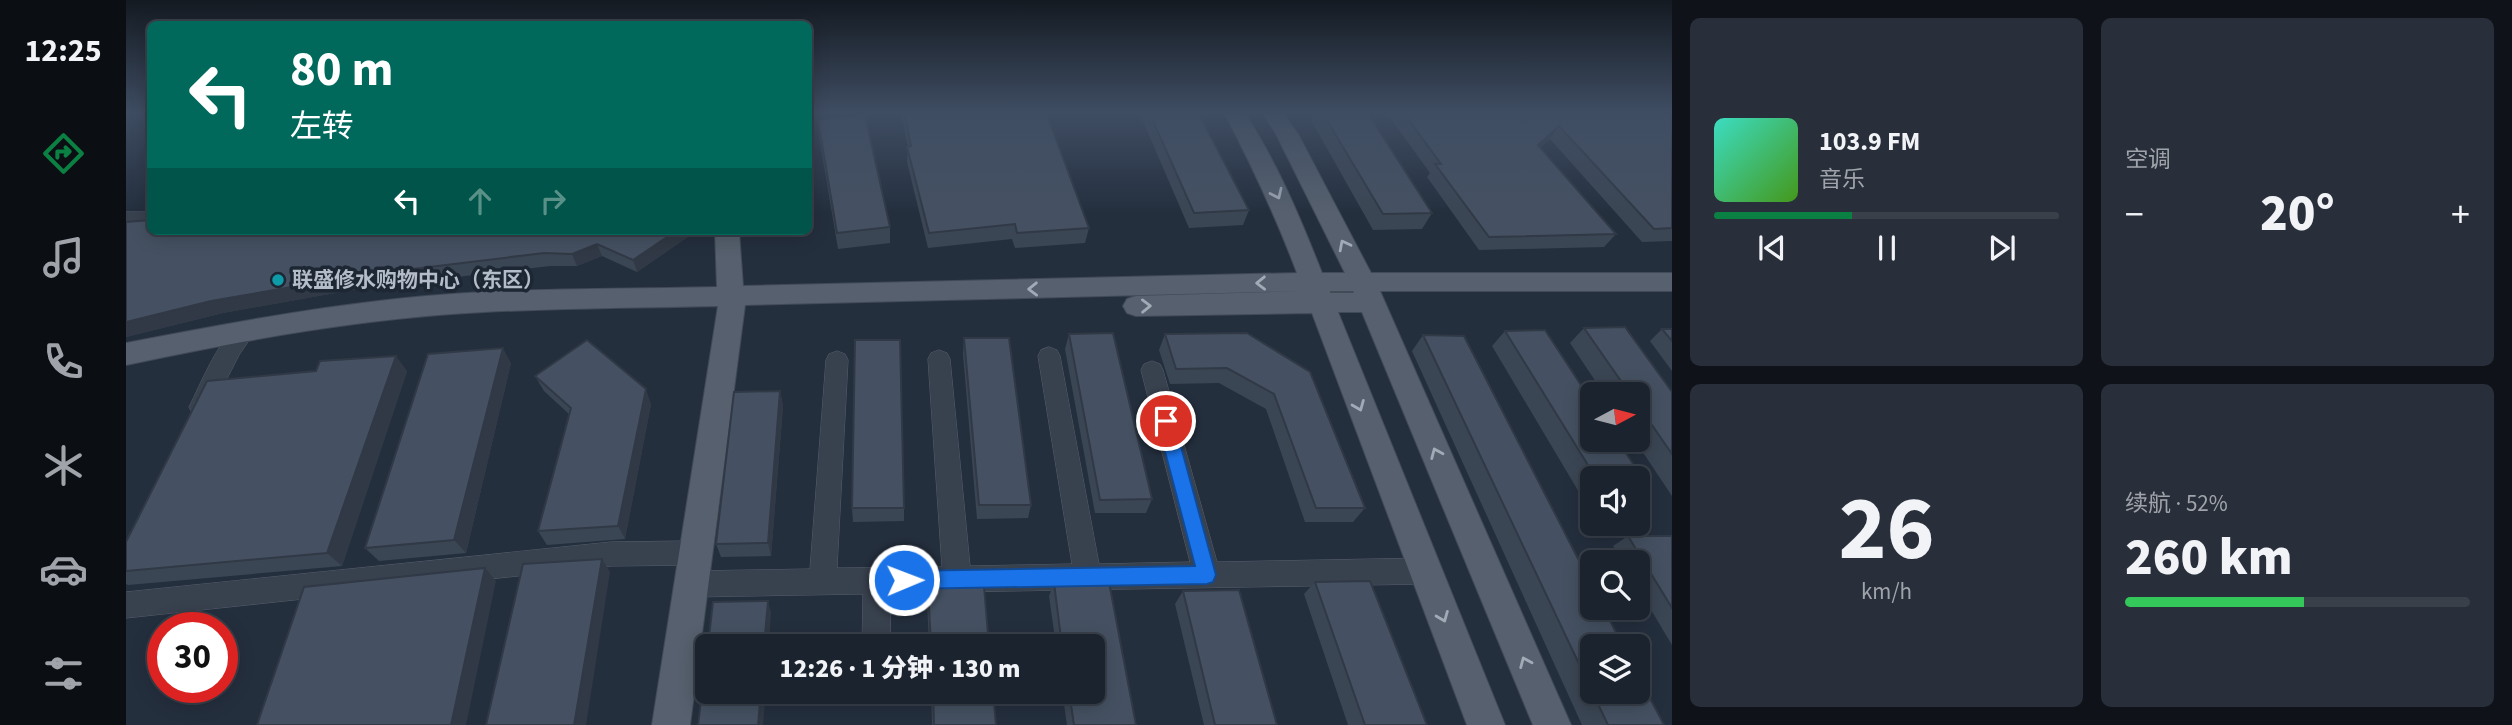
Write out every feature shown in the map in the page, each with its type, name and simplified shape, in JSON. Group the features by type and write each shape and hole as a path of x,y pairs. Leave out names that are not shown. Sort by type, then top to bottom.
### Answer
{"main road":[{"path":"1254,146 1285,210 1486,725"},
{"path":"1293,146 1367,293 1552,725"},
{"path":"671,725 732,305 727,235"},
{"path":"1367,293 1672,282"},
{"path":"126,354 237,340 338,334 488,319 732,305 1315,292 1672,299"},
{"path":"126,369 237,340"}],"street":[{"path":"126,219 147,218"},
{"path":"193,424 237,340"},
{"path":"1049,356 1088,577"},
{"path":"939,359 957,579"},
{"path":"823,581 838,360"},
{"path":"1152,370 1207,575"},
{"path":"126,605 611,554 694,568 823,581 1425,571"},
{"path":"876,634 877,580"}],"building":[{"path":"822,146 872,146 890,227 837,233"},
{"path":"1059,146 1089,228 1017,233 1015,224 929,233 907,147"},
{"path":"1164,146 1216,146 1249,210 1194,213"},
{"path":"1342,146 1389,146 1432,213 1383,214"},
{"path":"1428,146 1539,146 1616,234 1489,237 1435,164 1441,164"},
{"path":"1577,146 1672,146 1672,228 1654,229"},
{"name":"联盛修水购物中心（东区）","path":"147,220 147,235 670,235 633,260 597,244 572,254 544,253 355,276 211,301 126,322 126,222"},
{"path":"1625,327 1672,392 1672,454 1650,422 1650,382 1622,382 1584,328"},
{"path":"1662,329 1672,329 1672,341"},
{"path":"1545,330 1580,384 1580,452 1625,452 1634,466 1589,466 1505,331"},
{"path":"1113,333 1152,499 1100,500 1069,334"},
{"path":"1247,333 1310,372 1365,508 1316,508 1274,394 1227,368 1176,369 1165,334"},
{"path":"1423,335 1464,336 1580,563 1580,620 1610,620 1617,634 1580,634 1580,666"},
{"path":"964,338 1009,338 1031,505 979,505"},
{"path":"587,340 646,389 618,526 538,531 571,408 535,376"},
{"path":"855,340 900,340 904,508 852,508"},
{"path":"503,348 454,540 365,548 428,354"},
{"path":"396,356 327,553 126,571 126,542 207,381 316,371 320,361"},
{"path":"780,391 768,543 716,544 734,392"},
{"path":"1628,536 1672,536 1672,608 1650,572 1650,550 1637,550"},
{"path":"602,559 574,725 486,725 523,564"},
{"path":"485,568 451,725 257,725 304,587"},
{"path":"1370,581 1427,725 1365,725 1315,582"},
{"path":"1109,582 1136,725 1074,725 1071,704 1105,704 1105,634 1060,634 1054,583"},
{"path":"984,586 988,634 930,634 928,587"},
{"path":"1239,590 1277,725 1215,725 1183,591"},
{"path":"768,601 765,634 709,634 713,602"},
{"path":"1650,698 1664,725 1608,725 1598,704 1650,704"},
{"path":"701,704 760,704 758,725 698,725"},
{"path":"933,704 994,704 996,725 934,725"}],"place":[{"name":"联盛修水购物中心（东区）","path":"278,280"}],"route":[{"path":"904,580 1207,575 1166,421"}]}
